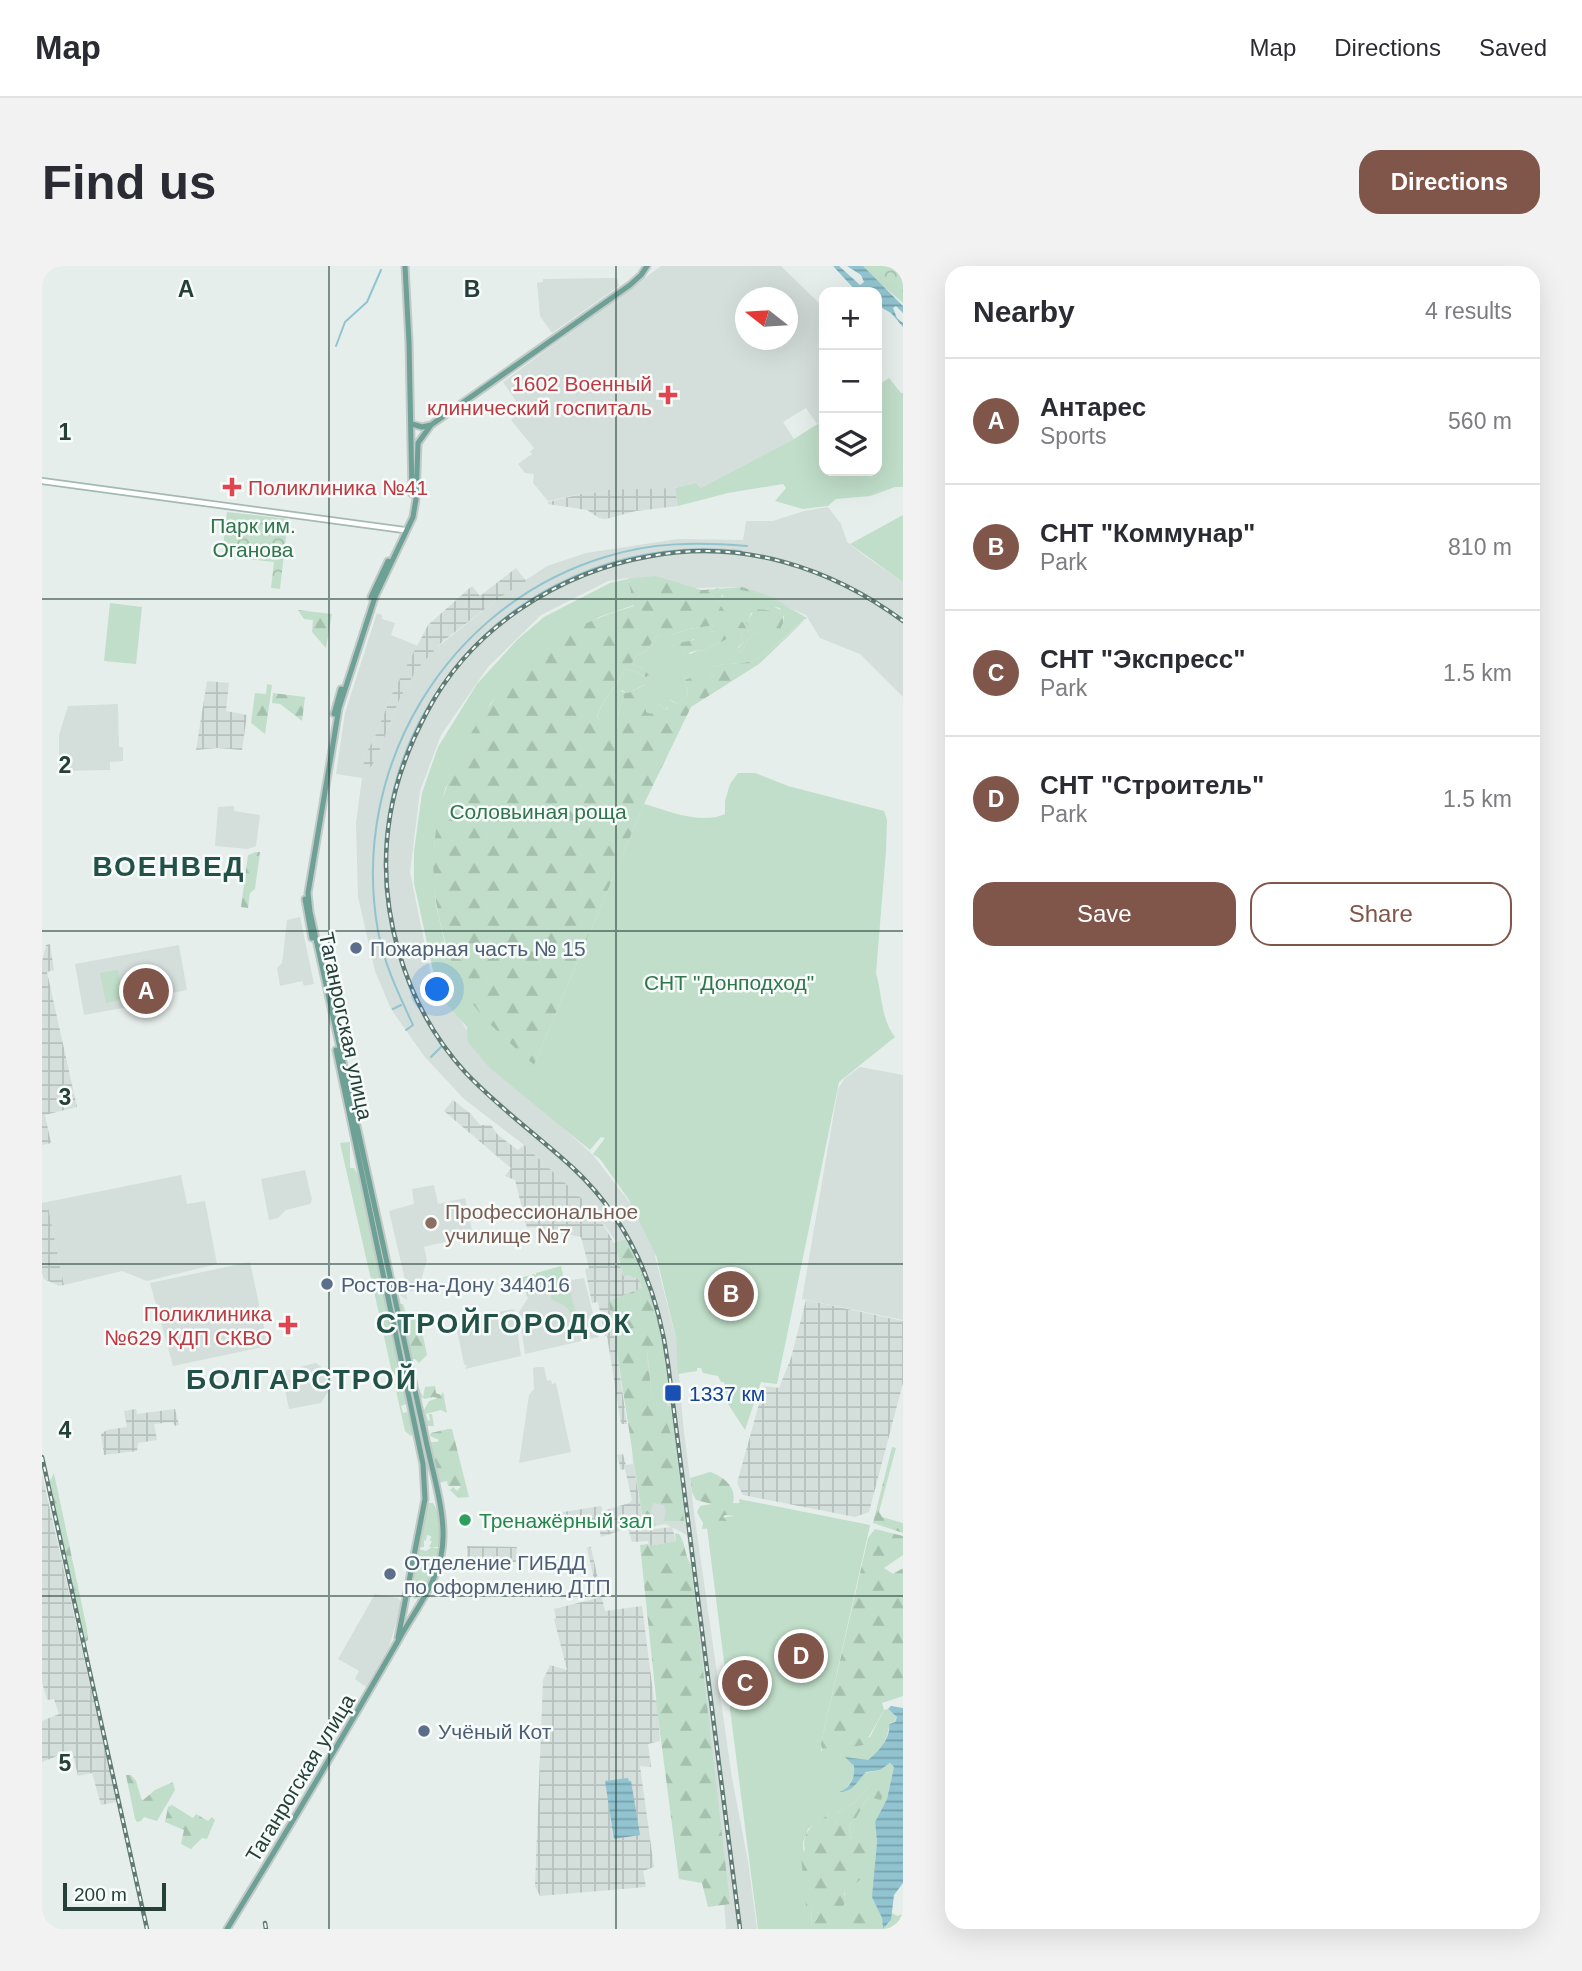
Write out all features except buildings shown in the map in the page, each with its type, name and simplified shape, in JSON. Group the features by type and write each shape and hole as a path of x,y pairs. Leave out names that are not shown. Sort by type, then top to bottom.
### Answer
{"main road":[{"name":"Таганрогская улица","path":"405,266 412,424 412,498 405,530"},
{"path":"412,424 422,427 431,425 630,285 646,267"},
{"name":"Таганрогская улица","path":"397,1641 408,1594 425,1492 417,1431 306,909 305,893 339,708 374,596 415,508 416,453 422,435 431,425"},
{"path":"42,481 405,530"},
{"name":"Таганрогская улица","path":"227,1929 322,1774 414,1613 441,1559 443,1532 439,1507 310,912 309,894 327,762"},
{"path":"425,1492 432,1498 435,1490"},
{"path":"424,1508 431,1501 439,1507"},
{"path":"408,1594 413,1600 422,1598"},
{"path":"405,1609 412,1605 414,1613"}],"shaded area":[{"name":"1602 Военный клинический госпиталь","path":"661,266 781,266 819,303 819,423 817,424 806,408 783,422 794,439 701,488 696,483 666,490 608,490 602,494 590,492 548,501 533,483 534,474 525,473 518,464 532,454 530,452 534,448 511,420 522,410 503,382"},
{"path":"615,278 619,286 552,333 540,316 537,283 543,282 543,279"},
{"path":"675,488 678,506 636,511 606,519 587,510 548,504 590,492 602,494 608,490"},
{"path":"828,507 841,524 847,542 903,582 903,697 860,654 820,638 806,615 742,587 695,588 634,604 628,578 608,581 541,615 488,667 441,735 420,791 410,872 431,975 482,1053 593,1155 644,1221 657,1254 655,1256 676,1339 695,1520 757,1929 726,1929 715,1779 687,1535 665,1524 645,1528 633,1464 619,1246 598,1216 579,1196 524,1145 464,1099 424,1056 391,1009 375,971 358,897 356,823 362,778 336,774 345,713 377,613 382,615 382,619 395,623 391,635 418,646 392,694 374,739 362,760 375,761 400,698 430,653 499,598 547,566 586,553 678,539 743,540 746,521 773,521"},
{"path":"516,568 526,581 499,598 442,642 417,669 400,698 375,761 369,769 363,770 362,760 428,625 472,586 480,596"},
{"path":"207,681 229,683 226,711 247,715 242,750 196,750"},
{"path":"118,704 119,747 123,747 123,761 110,762 110,770 59,769 59,735 68,706"},
{"path":"234,806 234,811 260,815 256,846 248,849 215,846 218,807"},
{"name":"ВОЕНВЕД","path":"300,917 314,984 304,986 302,981 280,986 277,968 282,963 287,920"},
{"path":"50,944 54,970 47,972 77,1107 45,1115 51,1143 42,1145 42,962 46,945"},
{"path":"179,945 187,990 166,994 167,1000 84,1015 75,964"},
{"path":"860,1067 903,1075 903,1320 802,1299 838,1089 845,1078"},
{"path":"453,1100 480,1125 491,1125 497,1134 518,1150 524,1145 579,1196 598,1216 614,1243 623,1276 639,1279 642,1288 614,1333 627,1424 621,1424 607,1336 598,1302 592,1303 585,1269 589,1268 581,1237 527,1228 515,1180 505,1176 511,1168 444,1111"},
{"path":"305,1170 312,1200 310,1204 286,1210 278,1218 269,1220 261,1179"},
{"path":"181,1175 187,1204 205,1201 217,1264 147,1281 122,1271 64,1285 47,1202"},
{"name":"Профессиональное училище №7","path":"434,1185 438,1204 465,1198 473,1235 424,1247 427,1260 418,1290 406,1292 407,1300 400,1295 400,1286 406,1284 389,1211 414,1204 412,1189"},
{"path":"47,1202 64,1285 59,1286 44,1279 42,1273 42,1203"},
{"path":"250,1262 268,1346 173,1366 150,1283"},
{"path":"556,1271 572,1280 584,1278 599,1337 525,1354 519,1312 528,1298 526,1290 519,1282 520,1278"},
{"path":"806,1300 903,1321 903,1383 869,1512 855,1517 743,1495 737,1483 764,1386 779,1388 791,1358"},
{"path":"514,1309 521,1356 465,1369 467,1366 464,1364 455,1320"},
{"path":"316,1363 330,1373 332,1385 321,1403 289,1409 282,1375 287,1370"},
{"path":"544,1367 547,1381 556,1383 571,1452 519,1463 529,1395 534,1389 533,1368"},
{"path":"136,1409 137,1414 175,1409 179,1425 175,1426 173,1422 154,1424 157,1440 138,1443 137,1451 104,1455 101,1434 107,1430 127,1427 124,1411"},
{"path":"623,1454 626,1465 633,1464 645,1530 672,1527 676,1541 649,1546 648,1541 632,1542 628,1528 601,1537 597,1520 559,1526 557,1513 601,1506 603,1511 632,1500 625,1469 621,1470 617,1455"},
{"path":"42,1475 117,1802 101,1805 92,1773 78,1776 72,1750 42,1762 42,1721 59,1714 54,1699 47,1700 42,1682"},
{"path":"467,1546 517,1547 516,1562 467,1560"},
{"path":"591,1547 605,1611 642,1606 654,1700 657,1701 660,1741 648,1744 651,1767 640,1766 654,1867 643,1871 646,1887 540,1896 535,1886 543,1680 550,1665 567,1670 554,1609 598,1598 587,1548"},
{"path":"375,1594 398,1598 402,1603 389,1647 366,1687 355,1679 359,1671 338,1659"}],"green space":[{"path":"860,266 903,266 903,303"},
{"path":"889,378 903,393 903,487 895,487 870,496 836,499 828,506 803,509 775,501 786,488 783,484 728,493 678,506 675,488 696,483 701,488 819,423 819,476 882,476 882,383"},
{"name":"Парк им. Оганова","path":"227,512 288,519 280,589 271,588 274,562 222,556"},
{"path":"903,515 903,582 850,544"},
{"name":"Соловьиная роща","path":"655,576 702,590 714,589 708,591 719,602 728,618 724,623 655,638 646,651 637,656 631,664 642,668 649,675 646,677 624,669 597,718 617,729 619,708 624,697 619,691 628,693 645,685 646,712 651,714 659,704 666,710 666,698 677,704 688,695 685,680 705,673 709,679 713,676 713,667 758,659 806,619 759,664 691,707 644,804 534,1065 482,1016 458,978 439,917 434,876 435,836 444,796 459,757 479,721 504,688 533,659 566,634 591,621 634,606 628,579"},
{"name":"СНТ \"Донподход\"","path":"628,579 634,605 599,617 549,647 519,672 490,704 445,789 434,846 436,905 445,944 467,995 480,1012 534,1065 644,804 695,818 716,817 725,814 725,801 730,784 738,773 755,773 788,786 884,811 887,820 886,851 876,973 884,1015 895,1037 839,1082 777,1384 761,1382 745,1430 728,1404 724,1382 721,1382 718,1376 703,1373 701,1368 678,1374 676,1338 656,1255 629,1200 600,1159 593,1154 605,1138 601,1137 590,1150 490,1068 468,1042 467,1027 444,1001 434,975 414,883 414,851 422,793 438,747 477,684 517,640 544,617 610,583"},
{"path":"742,587 772,597 807,618 752,592 732,589 726,601 718,589"},
{"path":"718,588 722,597 728,595 732,588 752,592 780,603 806,618 758,659 713,667 713,676 709,679 685,680 688,695 677,704 671,700 666,710 659,704 651,715 646,712 644,685 628,693 621,690 624,697 619,708 617,730 597,718 624,669 645,677 648,675 642,668 631,664 637,656 646,651 655,638 715,625 719,602 708,591","holes":["780,608 784,617 782,628 766,626 748,639 742,651 737,653 738,647 743,643 740,627 743,622 748,631 750,628 747,623 751,613","715,631 725,640 703,651 698,650 691,654 683,652 688,646 673,647 674,644 685,643"]},
{"path":"110,603 142,607 136,664 104,661"},
{"path":"772,606 783,611 780,631 765,627 748,639 742,651 737,653 736,650 743,643 740,628 736,628 735,624 743,622 748,631 750,628 746,623 755,609 768,610"},
{"path":"298,610 332,614 326,648 312,632 313,620 304,619"},
{"path":"719,627 728,631 729,636 703,651 685,654 683,652 687,647 673,649 674,644 694,640 694,634 705,633 707,629 710,632 715,631"},
{"path":"267,684 272,685 265,734 251,723 255,693 266,694"},
{"path":"273,693 305,697 302,721 279,703 272,703"},
{"path":"260,852 255,889 250,893 248,908 241,907 248,855"},
{"path":"118,970 123,999 106,1003 100,973"},
{"path":"350,1142 350,1168 354,1168 359,1177 383,1283 372,1284 340,1143"},
{"path":"626,1239 644,1276 663,1342 656,1344 656,1349 647,1350 647,1358 654,1408 662,1414 673,1441 682,1494 684,1521 664,1521 664,1505 653,1503 651,1512 656,1525 653,1528 644,1526 609,1301 642,1288 639,1279 624,1276 614,1243"},
{"path":"561,1266 563,1275 572,1280 568,1282 570,1290 552,1285 557,1290 570,1291 578,1322 573,1323 573,1315 565,1306 551,1299 552,1289 536,1282 527,1297 526,1290 519,1289 519,1282 523,1277 535,1274 536,1277 536,1273"},
{"path":"383,1285 406,1392 406,1404 401,1406 403,1413 407,1412 414,1431 411,1436 405,1431 373,1287"},
{"path":"399,1304 403,1304 406,1313 419,1317 427,1355 419,1363 415,1359 409,1359 403,1337 399,1333"},
{"path":"662,1342 670,1400 667,1400 667,1406 671,1407 674,1420 687,1521 684,1521 674,1443 669,1428 654,1408 647,1349 656,1349 656,1343"},
{"path":"435,1386 436,1393 441,1395 443,1392 447,1413 441,1410 426,1414 428,1421 429,1414 432,1414 434,1426 426,1426 426,1430 421,1411 429,1401 438,1398 422,1397 422,1406 419,1405 416,1395 419,1389 423,1397 425,1387"},
{"path":"452,1429 469,1497 458,1498 450,1490 453,1487 457,1491 461,1486 448,1486 447,1481 438,1483 429,1442 439,1440 430,1436 431,1433"},
{"path":"892,1447 896,1448 879,1512 882,1517 903,1523 903,1533 873,1523"},
{"path":"710,1472 731,1487 733,1503 752,1504 751,1510 745,1511 741,1521 737,1522 736,1516 725,1515 723,1517 727,1521 727,1527 702,1529 703,1523 697,1512 700,1506 712,1504 696,1500 690,1478"},
{"path":"54,1473 87,1629 88,1640 85,1642 49,1483"},
{"path":"739,1499 870,1525 821,1751 870,1737 884,1710 888,1709 897,1717 894,1722 889,1723 883,1745 872,1759 865,1761 846,1758 854,1766 854,1774 842,1792 864,1773 880,1770 890,1763 894,1767 887,1799 875,1822 877,1842 873,1897 882,1918 883,1929 864,1929 868,1905 829,1927 828,1920 843,1905 852,1840 849,1825 870,1796 881,1799 869,1787 853,1804 836,1813 839,1820 835,1823 828,1815 808,1829 803,1842 807,1906 811,1906 812,1929 758,1929 706,1520 741,1515"},
{"path":"428,1503 433,1503 440,1524 440,1547 429,1547 432,1541 431,1536 427,1535 424,1547 418,1548"},
{"path":"875,1529 903,1536 903,1555 884,1568 893,1574 903,1568 903,1696 882,1703 884,1710 864,1745 822,1751 821,1744 868,1538"},
{"path":"675,1533 681,1538 691,1565 730,1904 708,1907 702,1883 679,1879 640,1545 676,1541"},
{"path":"432,1547 439,1549 434,1571 418,1598 414,1599 410,1593 418,1549 426,1551"},
{"path":"126,1775 131,1775 136,1781 142,1801 155,1790 173,1782 175,1790 157,1821 144,1817 137,1822"},
{"path":"869,1787 884,1790 881,1800 869,1797 849,1825 852,1840 862,1836 867,1842 861,1879 844,1893 844,1905 828,1921 829,1926 868,1904 876,1925 864,1929 812,1929 811,1907 806,1906 801,1856 805,1850 807,1833 828,1815 836,1823 836,1813 853,1804"},
{"path":"172,1805 193,1818 196,1814 208,1821 212,1817 215,1820 207,1839 202,1838 191,1849 181,1844 184,1830 165,1822 168,1807"},
{"path":"892,1913 897,1916 903,1914 899,1929 883,1929 890,1922"}],"water":[{"path":"833,266 839,266 860,285 864,282 861,275 847,266 863,266 903,306 903,313 896,306 893,308 903,327 891,313 882,308 882,287 852,287"},
{"path":"891,1706 903,1708 903,1883 894,1895 891,1920 883,1929 882,1918 872,1897 877,1842 875,1822 887,1799 894,1767 890,1763 880,1770 866,1772 852,1788 839,1792 849,1785 854,1774 854,1766 845,1757 868,1760 876,1753 888,1734 889,1724 895,1722 897,1717 888,1709"},
{"path":"628,1778 631,1781 640,1835 614,1839 605,1781"}],"waterway":[{"path":"336,346 345,322 367,302 381,270"},
{"path":"406,1030 413,1025 384,955 378,931 373,870 379,811 395,754 421,701 456,653 499,613 549,580 605,557 640,548 693,544 747,546"},
{"path":"431,1057 442,1046 399,958 385,868 396,781 431,702 485,635 557,585 643,555 741,551"},
{"path":"393,1009 401,1005"}],"railway":[{"path":"740,1929 668,1364 657,1309 638,1257 625,1233 593,1188 465,1072 425,1016 399,953 391,919 386,850 390,816 409,749 445,682 468,654 521,608 583,575 651,556 718,551 751,555 815,572 875,602 903,621"},
{"path":"42,1457 147,1929"},
{"path":"265,1923 266,1929"}],"place":[{"name":"1602 Военный клинический госпиталь","path":"668,395"},
{"name":"Поликлиника №41","path":"232,487"},
{"name":"Пожарная часть № 15","path":"356,948"},
{"name":"Антарес","path":"146,991"},
{"name":"Профессиональное училище №7","path":"431,1223"},
{"name":"Ростов-на-Дону 344016","path":"327,1284"},
{"name":"СНТ \"Коммунар\"","path":"731,1294"},
{"name":"Поликлиника №629 КДП СКВО","path":"288,1325"},
{"name":"1337 км","path":"673,1393"},
{"name":"Тренажёрный зал","path":"465,1520"},
{"name":"Отделение ГИБДД по оформлению ДТП","path":"390,1574"},
{"name":"СНТ \"Строитель\"","path":"801,1656"},
{"name":"СНТ \"Экспресс\"","path":"745,1683"},
{"name":"Учёный Кот","path":"424,1731"}],"district":[{"name":"ВОЕНВЕД","path":"169,866"},
{"name":"СТРОЙГОРОДОК","path":"504,1323"},
{"name":"БОЛГАРСТРОЙ","path":"302,1379"}]}
